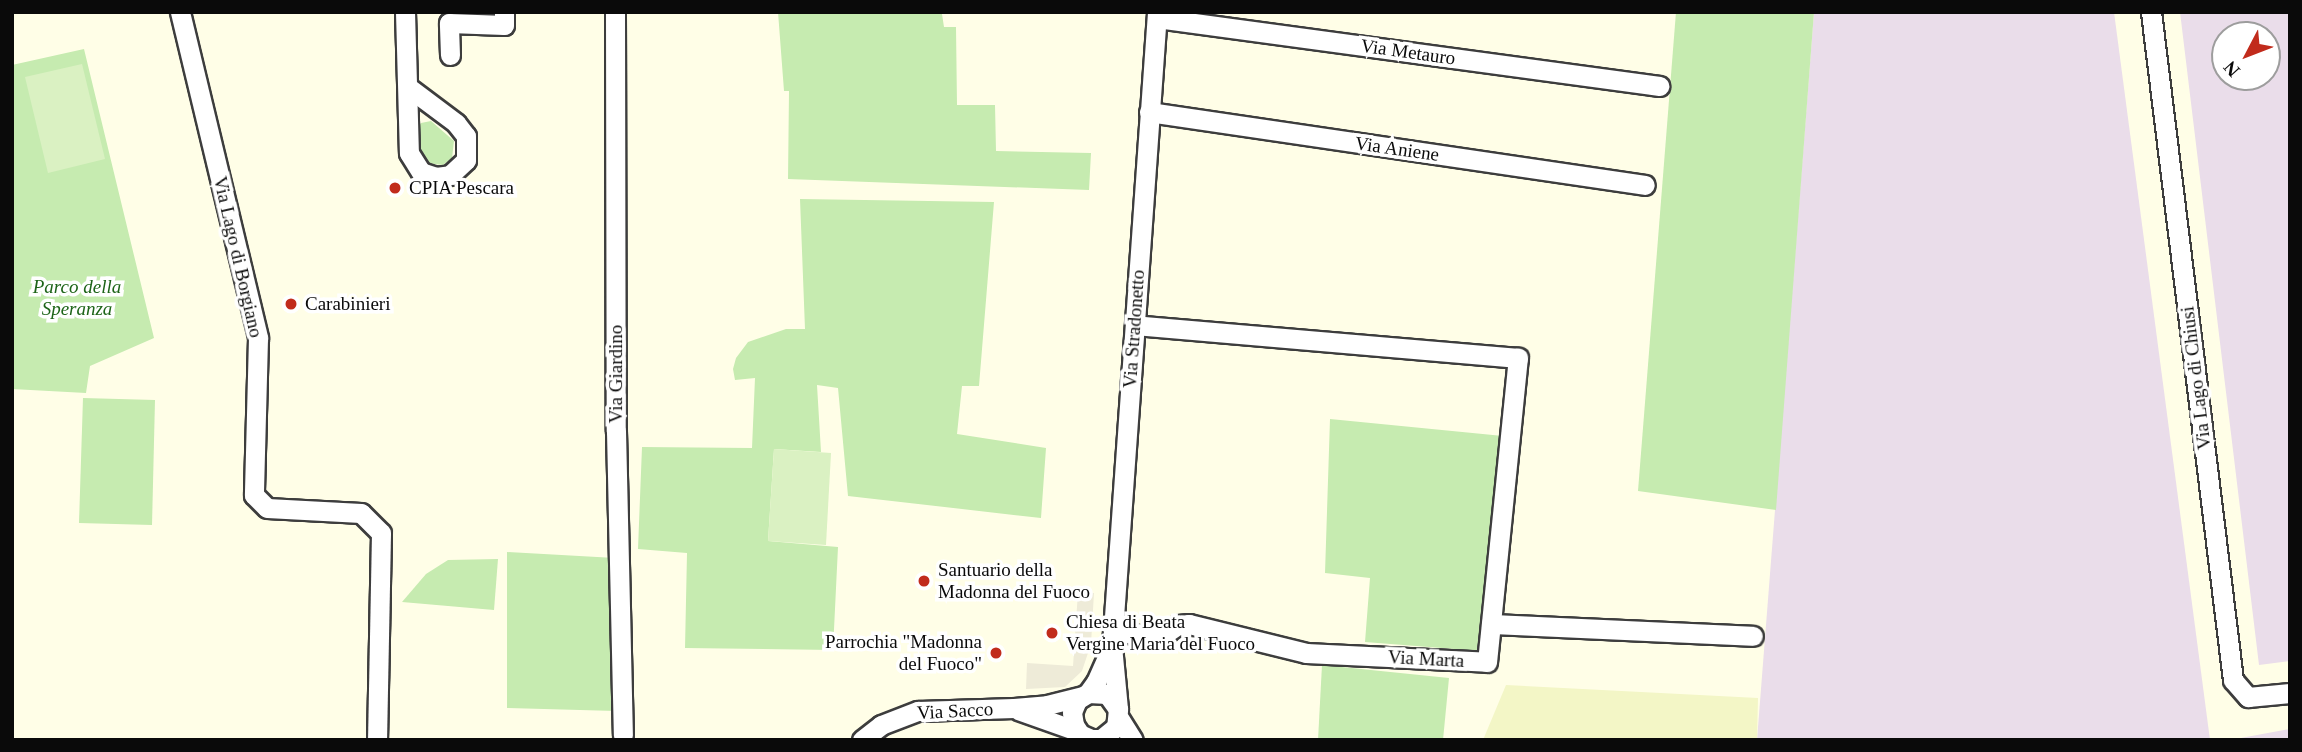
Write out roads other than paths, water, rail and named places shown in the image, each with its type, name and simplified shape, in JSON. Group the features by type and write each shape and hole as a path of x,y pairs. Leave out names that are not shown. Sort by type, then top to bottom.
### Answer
{"street":[{"name":"Via Lago di Borgiano","path":"180,12 258,338 254,495 267,508 361,513 381,533 377,740"},
{"path":"405,12 409,88"},
{"path":"450,55 449,23 504,25 504,12"},
{"name":"Via Giardino","path":"615,12 616,431 623,735"},
{"name":"Via Lago di Chiusi","path":"2151,12 2233,680 2248,697 2290,693"},
{"name":"Via Metauro","path":"1157,15 1659,86"},
{"name":"Via Stradonetto","path":"1133,740 1119,713 1113,637 1157,15"},
{"name":"Via Aniene","path":"1149,112 1645,185"},
{"path":"1135,325 1518,358 1491,624 1753,636"},
{"name":"Via Marta","path":"1113,637 1163,635 1178,625 1189,624 1306,653 1488,662 1491,624"},
{"name":"Via Stradonetto","path":"1085,694 1103,670 1113,637"},
{"path":"1085,694 1107,694 1119,713 1110,735 1087,737 1072,712 1085,694"},
{"name":"Via Sacco","path":"862,740 881,725 918,711 1047,705 1085,694"},
{"name":"Via Sacco","path":"1014,708 1087,737"}],"place":[{"name":"CPIA Pescara","path":"395,188"},
{"name":"Carabinieri","path":"291,304"},
{"name":"Santuario della Madonna del Fuoco","path":"924,581"},
{"name":"Chiesa di Beata Vergine Maria del Fuoco","path":"1052,633"},
{"name":"Parrochia \"Madonna del Fuoco\"","path":"996,653"}],"park label":[{"name":"Parco della Speranza","path":"77,298"}]}
